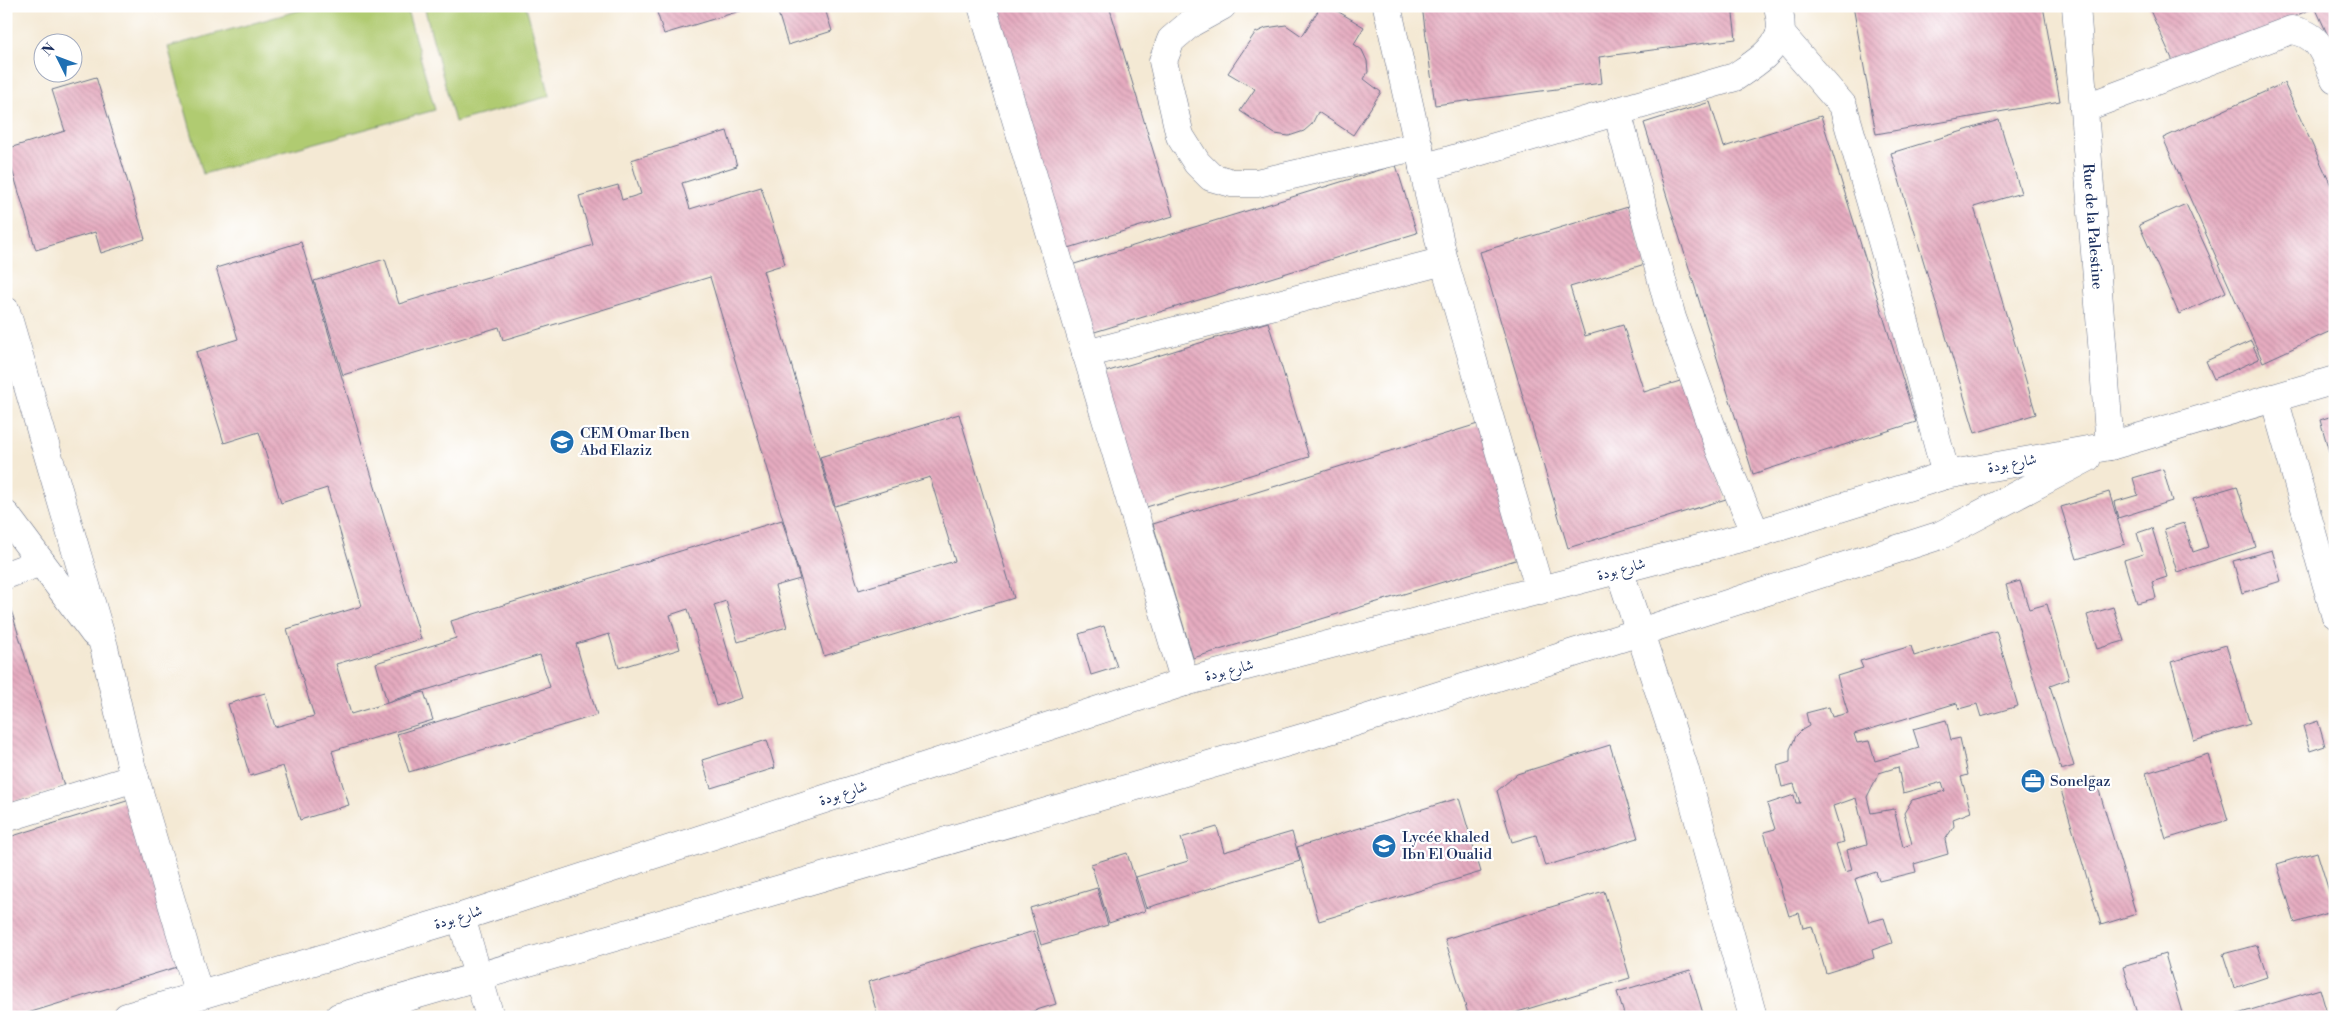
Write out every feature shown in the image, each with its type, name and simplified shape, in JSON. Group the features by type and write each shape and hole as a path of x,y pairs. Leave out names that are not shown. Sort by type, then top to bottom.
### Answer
{"street":[{"path":"982,6 1185,682"},
{"path":"1222,6 1191,23 1171,40 1163,61 1180,136 1197,163 1211,177 1232,183 1257,183 1421,157 1617,112 1735,77 1755,63 1772,46 1780,33 1778,6"},
{"path":"1387,6 1444,262 1540,591"},
{"name":"Rue de la Palestine","path":"2076,6 2110,446"},
{"path":"2084,108 2291,30 2304,32 2310,36 2323,53 2335,79"},
{"path":"1780,33 1843,106 1900,304 1946,475"},
{"path":"1617,112 1672,318 1720,450 1756,534"},
{"path":"1086,354 1444,262"},
{"path":"6,311 104,647 135,778 199,995"},
{"path":"2110,446 2335,380"},
{"path":"2274,398 2335,614"},
{"name":"شارع بودة","path":"128,1017 460,917 1185,682 1756,534 1946,475 2110,446"},
{"name":"شارع بودة","path":"339,1017 1333,729 1640,632 1940,535 2110,446"},
{"path":"6,515 104,647"},
{"path":"6,576 41,562"},
{"path":"1619,570 1684,767 1753,1017"},
{"path":"6,818 135,778"},
{"path":"460,917 490,1017"}],"green space":[{"path":"315,6 406,6 435,110 203,174 168,47"},
{"path":"424,6 526,6 550,96 455,122"}],"building":[{"path":"655,6 753,6 753,7 664,34"},
{"path":"776,6 824,6 832,31 788,45"},
{"path":"994,6 1109,6 1173,216 1062,250"},
{"path":"1321,6 1329,6 1364,27 1354,44 1362,50 1367,61 1368,72 1364,79 1381,92 1353,135 1318,112 1312,124 1304,131 1289,136 1275,134 1240,111 1255,89 1228,73 1255,33 1266,28 1286,25 1302,36"},
{"path":"1422,6 1732,6 1736,39 1599,57 1602,83 1435,105"},
{"path":"1853,6 2043,6 2060,101 1876,134"},
{"path":"2148,6 2335,6 2335,51 2315,7 2177,70"},
{"path":"96,77 145,239 101,253 95,232 36,250 6,149 65,131 52,90"},
{"path":"2284,83 2335,194 2335,329 2263,362 2163,138"},
{"path":"1710,102 1724,147 1821,116 1916,422 1753,474 1644,123"},
{"path":"1999,120 2021,193 1974,207 2036,414 1975,433 1891,153"},
{"path":"727,131 737,166 682,183 690,209 761,187 785,264 763,271 859,590 955,561 930,477 835,506 820,457 959,414 1014,598 824,656 710,277 503,340 499,327 343,375 314,281 385,259 399,304 593,245 579,196 618,185 622,200 641,194 631,160"},
{"path":"1396,165 1417,233 1088,334 1068,266"},
{"path":"2186,204 2226,292 2179,314 2139,225"},
{"path":"1628,207 1645,264 1570,287 1585,336 1623,325 1644,392 1690,378 1726,499 1568,548 1480,252"},
{"path":"301,242 421,639 336,664 351,714 424,692 433,720 332,751 349,805 300,820 283,766 250,776 228,704 265,693 275,727 314,716 287,629 362,606 327,488 281,503 259,432 224,443 196,352 238,339 216,268"},
{"path":"1268,322 1309,457 1140,509 1099,374"},
{"path":"2251,341 2259,359 2214,379 2206,361"},
{"path":"2335,415 2335,468 2334,469 2320,420"},
{"path":"1481,423 1522,558 1193,658 1153,524"},
{"path":"2163,469 2172,501 2118,518 2114,502 2138,495 2133,478"},
{"path":"2237,486 2256,547 2177,572 2164,529 2184,523 2193,552 2208,547 2193,499"},
{"path":"2109,492 2125,544 2077,559 2061,507"},
{"path":"782,520 800,579 775,586 787,627 738,642 726,601 714,605 742,698 716,706 688,609 670,615 680,649 619,668 609,634 576,644 597,715 409,772 397,734 550,687 540,655 387,702 376,663 456,638 451,621"},
{"path":"2152,528 2167,577 2152,582 2156,598 2137,603 2124,560 2143,554 2137,533"},
{"path":"2272,550 2281,581 2242,593 2233,561"},
{"path":"2020,581 2029,609 2047,604 2069,679 2050,686 2074,766 2061,770 2006,585"},
{"path":"9,603 64,786 6,804 6,604"},
{"path":"2113,607 2124,641 2097,649 2087,615"},
{"path":"1104,626 1117,667 1091,675 1079,634"},
{"path":"1996,631 2018,706 1981,717 1977,704 1959,709 1957,703 1854,734 1857,743 1869,741 1875,761 1919,748 1913,729 1946,720 1951,740 1960,738 1968,775 1961,777 1971,812 1953,819 1954,826 1945,840 1948,854 1914,864 1916,872 1879,881 1876,872 1855,879 1869,922 1884,918 1892,943 1872,950 1874,958 1826,973 1812,926 1803,928 1799,913 1789,916 1764,832 1775,829 1767,804 1794,795 1796,803 1800,803 1794,784 1782,787 1777,766 1790,762 1790,749 1796,736 1809,726 1806,713 1829,707 1832,717 1848,713 1837,676 1863,668 1860,661 1911,646 1914,656","holes":["1898,767 1903,793 1942,782 1945,791 1912,800 1904,813 1912,844 1903,847 1894,809 1871,813 1867,797 1879,773","1856,798 1867,844 1847,850 1852,870 1845,872 1836,844 1844,842 1833,806"]},
{"path":"2226,645 2250,724 2194,741 2171,662"},
{"path":"2318,721 2325,746 2310,751 2303,726"},
{"path":"767,740 775,768 711,788 702,760"},
{"path":"1610,745 1638,838 1545,866 1536,835 1512,842 1497,791 1517,774"},
{"path":"2208,754 2228,820 2166,839 2146,773"},
{"path":"2095,777 2136,914 2101,925 2060,787"},
{"path":"1459,798 1481,872 1319,921 1297,847"},
{"path":"130,800 180,966 15,1017 6,1017 6,838"},
{"path":"1217,827 1224,852 1292,832 1300,861 1146,908 1136,877 1188,861 1181,838"},
{"path":"2317,852 2335,911 2295,923 2277,864"},
{"path":"1127,853 1145,911 1109,923 1091,864"},
{"path":"1097,888 1108,925 1041,945 1030,908"},
{"path":"1604,891 1630,978 1501,1017 1469,1017 1445,939"},
{"path":"1034,931 1056,1004 1014,1017 878,1017 868,982"},
{"path":"2257,945 2267,977 2234,988 2223,954"},
{"path":"2165,954 2182,1013 2171,1017 2138,1017 2123,967"},
{"path":"1690,970 1704,1017 1625,1017 1617,992"},
{"path":"2320,989 2328,1017 2231,1017 2231,1016"}],"place":[{"name":"CEM Omar Iben Abd Elaziz","path":"562,442"},
{"name":"Sonelgaz","path":"2033,781"},
{"name":"Lycée khaled Ibn El Oualid","path":"1384,846"}]}
